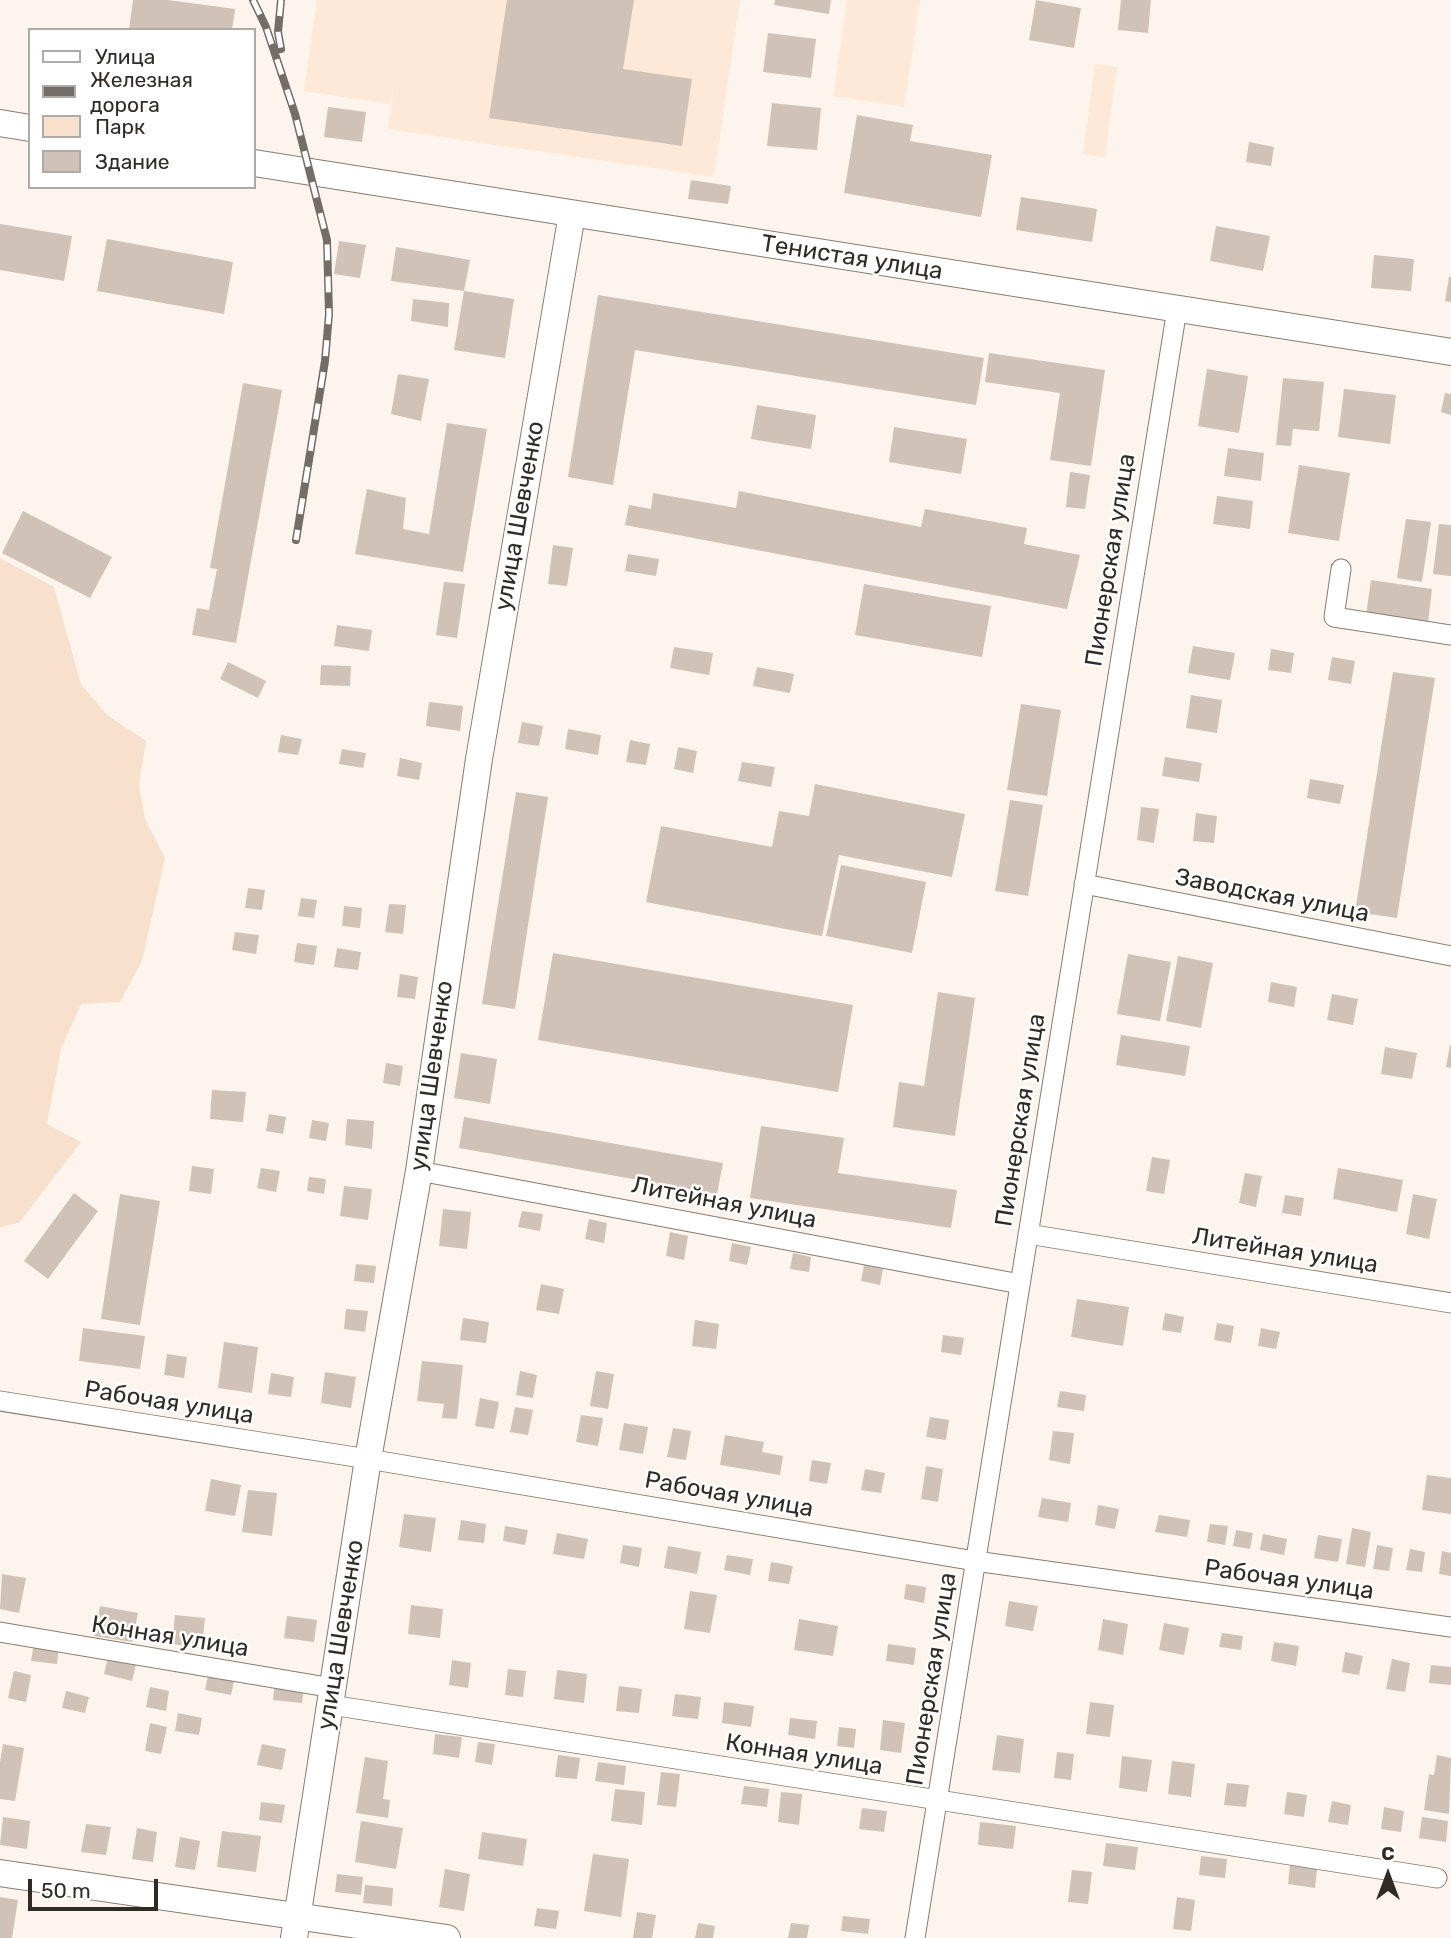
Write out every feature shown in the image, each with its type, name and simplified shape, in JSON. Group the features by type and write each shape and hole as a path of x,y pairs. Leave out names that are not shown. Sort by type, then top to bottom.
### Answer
{"street":[{"path":"0,123 28,128"},
{"name":"Тенистая улица","path":"256,163 1451,352"},
{"name":"улица Шевченко","path":"296,1927 368,1459 419,1171 479,760 572,214"},
{"name":"Пионерская улица","path":"915,1938 1177,309"},
{"path":"1341,569 1334,617 1451,635"},
{"name":"Заводская улица","path":"1084,884 1451,956"},
{"name":"Литейная улица","path":"419,1171 1020,1284"},
{"name":"Литейная улица","path":"1028,1234 1451,1303"},
{"name":"Рабочая улица","path":"0,1401 368,1459 975,1562 1451,1627"},
{"name":"Конная улица","path":"0,1632 332,1696 937,1800 1437,1878"},
{"path":"0,1873 296,1927 447,1938"}],"shaded area":[{"path":"317,0 740,0 714,177 388,129 394,85 390,104 304,91"},
{"path":"847,0 920,0 904,107 833,96"},
{"path":"1095,64 1117,67 1105,157 1083,154"}],"green space":[{"path":"0,558 54,587 81,684 107,715 146,741 139,785 145,819 165,858 142,961 120,1002 81,1004 61,1049 47,1124 81,1142 19,1223 0,1227"}],"building":[{"path":"133,0 168,0 235,9 232,28 129,28"},
{"path":"507,0 634,0 623,69 692,79 682,146 489,118"},
{"path":"775,0 831,0 829,14 774,5"},
{"path":"1036,0 1081,8 1074,48 1029,40"},
{"path":"1121,0 1151,0 1148,33 1118,30"},
{"path":"768,33 816,39 811,78 763,72"},
{"path":"772,103 821,108 817,150 767,146"},
{"path":"328,107 366,112 362,142 324,137"},
{"path":"857,115 913,125 910,141 992,155 981,217 844,193"},
{"path":"1249,142 1274,147 1271,166 1246,162"},
{"path":"691,180 731,186 728,204 688,199"},
{"path":"1021,197 1097,209 1092,242 1016,230"},
{"path":"0,224 72,236 64,281 0,270"},
{"path":"1216,226 1270,236 1263,271 1210,261"},
{"path":"107,239 233,262 224,314 97,291"},
{"path":"339,241 366,245 360,278 334,274"},
{"path":"396,247 470,260 464,291 391,281"},
{"path":"1374,255 1414,259 1411,291 1371,288"},
{"path":"1451,277 1451,302 1445,301"},
{"path":"464,291 514,299 505,358 454,350"},
{"path":"598,295 984,358 976,405 635,350 613,485 568,477"},
{"path":"413,299 449,303 448,327 411,321"},
{"path":"989,353 1105,370 1091,466 1050,460 1060,393 985,382"},
{"path":"1207,369 1248,376 1239,433 1198,426"},
{"path":"398,374 429,379 421,421 391,414"},
{"path":"1283,378 1324,382 1319,431 1293,429 1291,446 1276,445"},
{"path":"243,383 282,390 236,643 192,635 197,608 209,610 217,569 210,568"},
{"path":"1344,389 1396,395 1390,444 1338,437"},
{"path":"1445,393 1451,394 1451,415 1441,412"},
{"path":"757,405 816,415 811,449 751,439"},
{"path":"447,423 487,429 463,572 355,554 367,489 406,498 403,529 429,534"},
{"path":"894,427 967,439 961,474 889,462"},
{"path":"1228,448 1264,453 1261,481 1224,476"},
{"path":"1299,465 1350,473 1339,541 1288,533"},
{"path":"1070,472 1090,475 1085,509 1066,507"},
{"path":"739,491 921,527 925,509 1027,528 1024,544 1080,555 1067,609 625,525 629,505 651,509 653,493 736,508"},
{"path":"1217,496 1253,501 1250,529 1213,524"},
{"path":"23,511 112,557 90,598 2,553"},
{"path":"1406,519 1431,522 1422,582 1397,578"},
{"path":"1439,524 1451,525 1451,576 1433,574"},
{"path":"553,545 573,548 567,586 548,584"},
{"path":"628,554 659,559 656,576 625,571"},
{"path":"1371,580 1432,589 1428,623 1366,615"},
{"path":"444,582 465,584 457,638 436,635"},
{"path":"864,584 991,606 982,657 855,635"},
{"path":"337,625 372,630 369,651 334,646"},
{"path":"1193,646 1235,653 1230,680 1188,673"},
{"path":"674,647 713,653 709,675 670,668"},
{"path":"1271,649 1294,653 1291,673 1268,670"},
{"path":"1332,657 1355,661 1351,684 1328,680"},
{"path":"228,662 266,681 258,698 220,679"},
{"path":"321,665 351,666 350,686 320,685"},
{"path":"757,667 794,674 790,693 753,686"},
{"path":"1393,672 1435,678 1397,918 1355,912"},
{"path":"1191,695 1222,700 1217,733 1186,728"},
{"path":"429,702 463,706 460,731 426,726"},
{"path":"1021,704 1061,710 1047,796 1007,790"},
{"path":"522,722 543,726 539,746 518,743"},
{"path":"568,729 601,735 598,755 565,749"},
{"path":"281,735 302,739 298,755 278,752"},
{"path":"630,740 650,744 646,765 626,762"},
{"path":"678,747 697,751 693,773 674,769"},
{"path":"342,749 366,753 363,768 339,764"},
{"path":"1165,757 1202,763 1199,782 1162,776"},
{"path":"400,758 422,763 419,780 397,776"},
{"path":"742,762 775,767 771,787 738,781"},
{"path":"1310,779 1344,785 1340,804 1307,798"},
{"path":"815,784 965,814 952,877 839,855 822,936 646,902 661,826 772,847 779,811 809,816"},
{"path":"516,792 548,797 515,1009 482,1004"},
{"path":"1010,800 1043,805 1028,896 995,891"},
{"path":"1141,807 1159,809 1154,843 1137,840"},
{"path":"1196,813 1217,816 1214,843 1193,841"},
{"path":"841,865 926,882 912,953 826,936"},
{"path":"248,888 265,890 262,910 245,908"},
{"path":"301,898 317,900 314,918 298,916"},
{"path":"389,904 406,905 403,934 385,932"},
{"path":"344,906 362,908 360,928 342,926"},
{"path":"235,932 259,935 256,954 232,950"},
{"path":"297,943 317,946 314,965 294,962"},
{"path":"337,948 361,952 358,970 334,967"},
{"path":"553,953 853,1005 838,1092 538,1040"},
{"path":"1128,954 1171,962 1160,1021 1117,1014"},
{"path":"1178,956 1213,963 1201,1028 1166,1021"},
{"path":"400,974 418,977 415,999 397,997"},
{"path":"1271,982 1297,987 1294,1007 1268,1002"},
{"path":"938,992 975,998 955,1136 893,1127 899,1082 924,1086"},
{"path":"1332,994 1358,999 1353,1025 1327,1020"},
{"path":"1121,1035 1190,1046 1185,1076 1116,1065"},
{"path":"1451,1045 1451,1068 1446,1067"},
{"path":"1385,1047 1417,1053 1412,1079 1381,1074"},
{"path":"461,1053 497,1059 490,1104 454,1098"},
{"path":"386,1063 403,1066 400,1086 383,1083"},
{"path":"212,1090 246,1092 243,1122 210,1119"},
{"path":"269,1114 286,1117 283,1134 266,1131"},
{"path":"464,1117 723,1163 717,1194 459,1148"},
{"path":"347,1119 374,1121 372,1149 345,1145"},
{"path":"312,1120 329,1123 326,1141 309,1138"},
{"path":"761,1126 844,1138 838,1173 957,1190 951,1228 750,1198"},
{"path":"1152,1157 1170,1160 1164,1194 1146,1191"},
{"path":"192,1166 214,1169 211,1194 189,1191"},
{"path":"261,1168 280,1171 276,1192 257,1188"},
{"path":"1338,1168 1403,1180 1397,1212 1333,1199"},
{"path":"1245,1173 1262,1176 1256,1207 1239,1203"},
{"path":"309,1177 326,1179 324,1194 307,1191"},
{"path":"344,1186 372,1189 368,1220 340,1216"},
{"path":"74,1193 98,1211 48,1279 24,1261"},
{"path":"120,1194 160,1201 140,1325 101,1319"},
{"path":"1413,1194 1437,1199 1429,1239 1406,1234"},
{"path":"1285,1195 1304,1198 1301,1216 1282,1213"},
{"path":"443,1209 471,1212 467,1249 439,1246"},
{"path":"522,1211 543,1214 540,1231 518,1227"},
{"path":"589,1219 607,1223 604,1243 585,1239"},
{"path":"670,1232 688,1236 684,1260 666,1256"},
{"path":"732,1243 751,1247 747,1265 729,1261"},
{"path":"793,1253 811,1257 809,1272 790,1269"},
{"path":"356,1264 376,1266 374,1283 354,1281"},
{"path":"864,1265 883,1269 880,1285 861,1281"},
{"path":"541,1284 564,1289 559,1314 536,1310"},
{"path":"1077,1299 1129,1307 1123,1346 1071,1337"},
{"path":"346,1309 368,1311 365,1332 344,1329"},
{"path":"1165,1313 1184,1317 1181,1333 1162,1330"},
{"path":"463,1318 489,1322 486,1343 460,1340"},
{"path":"695,1320 719,1324 716,1349 692,1346"},
{"path":"1217,1323 1234,1326 1231,1343 1214,1340"},
{"path":"83,1328 145,1336 140,1369 79,1361"},
{"path":"1261,1328 1280,1332 1276,1349 1258,1346"},
{"path":"943,1335 964,1338 961,1355 941,1352"},
{"path":"224,1342 258,1347 252,1393 218,1388"},
{"path":"167,1354 187,1357 184,1378 164,1375"},
{"path":"422,1361 463,1365 457,1419 442,1418 444,1404 417,1401"},
{"path":"520,1371 537,1375 533,1398 516,1395"},
{"path":"596,1371 614,1374 608,1409 590,1406"},
{"path":"325,1372 356,1377 351,1408 321,1403"},
{"path":"271,1373 294,1377 291,1397 268,1394"},
{"path":"1060,1391 1086,1395 1084,1411 1057,1407"},
{"path":"480,1398 499,1402 494,1429 475,1426"},
{"path":"515,1407 533,1410 528,1435 510,1432"},
{"path":"581,1415 603,1418 598,1446 576,1442"},
{"path":"930,1417 949,1420 946,1440 926,1437"},
{"path":"624,1423 648,1427 643,1454 619,1450"},
{"path":"673,1428 691,1431 686,1460 667,1457"},
{"path":"1053,1431 1074,1433 1070,1464 1049,1460"},
{"path":"725,1435 764,1442 762,1452 783,1456 780,1475 720,1465"},
{"path":"812,1460 831,1463 827,1484 809,1481"},
{"path":"926,1466 943,1469 938,1502 921,1499"},
{"path":"865,1469 885,1473 881,1493 861,1490"},
{"path":"1427,1475 1451,1478 1451,1514 1422,1510"},
{"path":"211,1479 241,1485 235,1516 205,1511"},
{"path":"248,1490 277,1493 272,1536 242,1532"},
{"path":"1042,1498 1071,1503 1068,1522 1038,1517"},
{"path":"1098,1505 1119,1509 1115,1529 1095,1525"},
{"path":"404,1514 436,1518 431,1552 399,1547"},
{"path":"1159,1515 1190,1520 1187,1537 1155,1532"},
{"path":"461,1520 486,1524 484,1543 458,1540"},
{"path":"1210,1524 1228,1526 1225,1545 1207,1542"},
{"path":"505,1526 528,1530 525,1545 503,1541"},
{"path":"1352,1528 1371,1532 1365,1567 1346,1564"},
{"path":"1236,1530 1253,1533 1250,1549 1233,1546"},
{"path":"557,1533 588,1539 584,1559 553,1554"},
{"path":"1263,1534 1287,1539 1284,1555 1260,1550"},
{"path":"1318,1535 1342,1539 1338,1562 1314,1558"},
{"path":"623,1545 642,1548 639,1567 620,1563"},
{"path":"1377,1545 1393,1548 1389,1571 1373,1569"},
{"path":"668,1546 701,1552 697,1574 664,1568"},
{"path":"1410,1549 1425,1552 1422,1572 1406,1570"},
{"path":"1442,1551 1451,1553 1451,1576 1439,1574"},
{"path":"727,1555 753,1559 750,1575 724,1570"},
{"path":"771,1562 793,1566 789,1584 768,1581"},
{"path":"2,1574 26,1578 19,1613 0,1609"},
{"path":"906,1584 926,1587 924,1603 904,1599"},
{"path":"690,1591 717,1595 710,1633 684,1629"},
{"path":"1009,1601 1038,1606 1033,1631 1005,1626"},
{"path":"411,1605 443,1609 440,1638 408,1634"},
{"path":"100,1606 138,1613 132,1642 94,1636"},
{"path":"175,1615 205,1618 202,1648 172,1644"},
{"path":"287,1616 317,1620 314,1642 284,1638"},
{"path":"799,1619 838,1626 833,1656 794,1650"},
{"path":"1103,1619 1128,1624 1123,1655 1098,1650"},
{"path":"1164,1623 1189,1628 1184,1655 1159,1650"},
{"path":"1222,1633 1243,1636 1241,1650 1219,1647"},
{"path":"1274,1642 1299,1646 1296,1666 1271,1661"},
{"path":"34,1643 59,1646 57,1664 31,1661"},
{"path":"888,1644 916,1648 914,1665 886,1661"},
{"path":"1345,1652 1363,1656 1359,1675 1342,1672"},
{"path":"108,1657 136,1664 132,1681 104,1674"},
{"path":"1392,1659 1410,1663 1405,1692 1386,1689"},
{"path":"452,1660 471,1663 468,1688 449,1685"},
{"path":"1431,1665 1451,1667 1451,1685 1429,1683"},
{"path":"508,1669 526,1671 523,1697 505,1695"},
{"path":"557,1670 587,1674 584,1703 554,1699"},
{"path":"14,1671 31,1675 26,1702 8,1698"},
{"path":"208,1676 234,1681 231,1695 205,1690"},
{"path":"275,1683 304,1687 302,1703 273,1700"},
{"path":"619,1686 642,1689 639,1713 616,1711"},
{"path":"150,1687 169,1691 166,1711 146,1707"},
{"path":"66,1691 89,1697 85,1713 62,1708"},
{"path":"675,1694 701,1697 698,1719 672,1716"},
{"path":"724,1702 754,1706 751,1727 722,1723"},
{"path":"1090,1702 1114,1705 1110,1737 1086,1734"},
{"path":"178,1713 202,1718 199,1735 175,1731"},
{"path":"790,1718 817,1721 815,1739 788,1735"},
{"path":"883,1720 905,1723 901,1753 880,1750"},
{"path":"150,1723 167,1727 161,1754 145,1751"},
{"path":"839,1727 856,1729 854,1748 837,1746"},
{"path":"435,1734 462,1737 459,1758 433,1754"},
{"path":"997,1735 1024,1739 1020,1773 992,1770"},
{"path":"478,1742 495,1744 492,1765 475,1762"},
{"path":"3,1744 24,1748 15,1801 0,1799"},
{"path":"262,1744 286,1749 282,1770 257,1765"},
{"path":"1057,1752 1074,1754 1071,1780 1054,1778"},
{"path":"558,1755 580,1758 577,1779 555,1777"},
{"path":"1437,1755 1451,1758 1449,1814 1424,1810 1429,1774 1434,1775"},
{"path":"1122,1756 1152,1760 1147,1792 1119,1788"},
{"path":"365,1757 388,1761 383,1799 390,1800 388,1818 356,1813"},
{"path":"1172,1761 1195,1764 1191,1797 1168,1794"},
{"path":"598,1762 626,1766 624,1785 595,1781"},
{"path":"661,1772 680,1774 676,1807 657,1805"},
{"path":"1227,1783 1249,1785 1246,1807 1224,1805"},
{"path":"744,1786 769,1789 767,1807 741,1804"},
{"path":"615,1789 645,1792 642,1825 611,1821"},
{"path":"781,1792 802,1794 799,1825 778,1822"},
{"path":"1287,1792 1307,1795 1304,1817 1284,1814"},
{"path":"1332,1801 1351,1805 1348,1825 1328,1822"},
{"path":"261,1802 285,1805 282,1823 259,1820"},
{"path":"1384,1807 1404,1811 1401,1832 1381,1829"},
{"path":"862,1808 887,1811 884,1832 859,1829"},
{"path":"3,1817 30,1821 27,1849 0,1845"},
{"path":"1422,1817 1448,1821 1446,1842 1419,1838"},
{"path":"361,1821 403,1828 396,1869 355,1862"},
{"path":"980,1822 1016,1826 1013,1849 978,1845"},
{"path":"86,1824 111,1827 106,1855 81,1852"},
{"path":"137,1828 157,1832 153,1862 132,1859"},
{"path":"222,1831 261,1836 256,1872 217,1867"},
{"path":"482,1832 527,1839 523,1866 478,1859"},
{"path":"180,1837 200,1841 195,1870 175,1867"},
{"path":"1106,1843 1138,1847 1135,1870 1103,1866"},
{"path":"593,1854 629,1859 621,1917 584,1911"},
{"path":"1201,1856 1227,1859 1225,1878 1199,1875"},
{"path":"1290,1865 1317,1869 1315,1888 1288,1884"},
{"path":"445,1869 470,1874 464,1911 439,1907"},
{"path":"1072,1870 1092,1872 1088,1904 1068,1902"},
{"path":"337,1874 363,1877 361,1895 335,1892"},
{"path":"365,1885 393,1888 392,1906 363,1903"},
{"path":"0,1897 18,1900 12,1938 0,1938"},
{"path":"1177,1897 1195,1900 1191,1931 1173,1929"},
{"path":"537,1908 559,1911 556,1929 534,1926"},
{"path":"637,1912 656,1915 652,1938 633,1938"},
{"path":"843,1916 870,1919 868,1934 841,1931"},
{"path":"698,1923 715,1926 713,1938 695,1938"},
{"path":"791,1923 809,1925 807,1938 788,1938"}],"railway":[{"path":"253,0 266,27 295,114 327,240 329,314 325,361 296,540"},
{"path":"281,0 278,32 281,49"}]}
